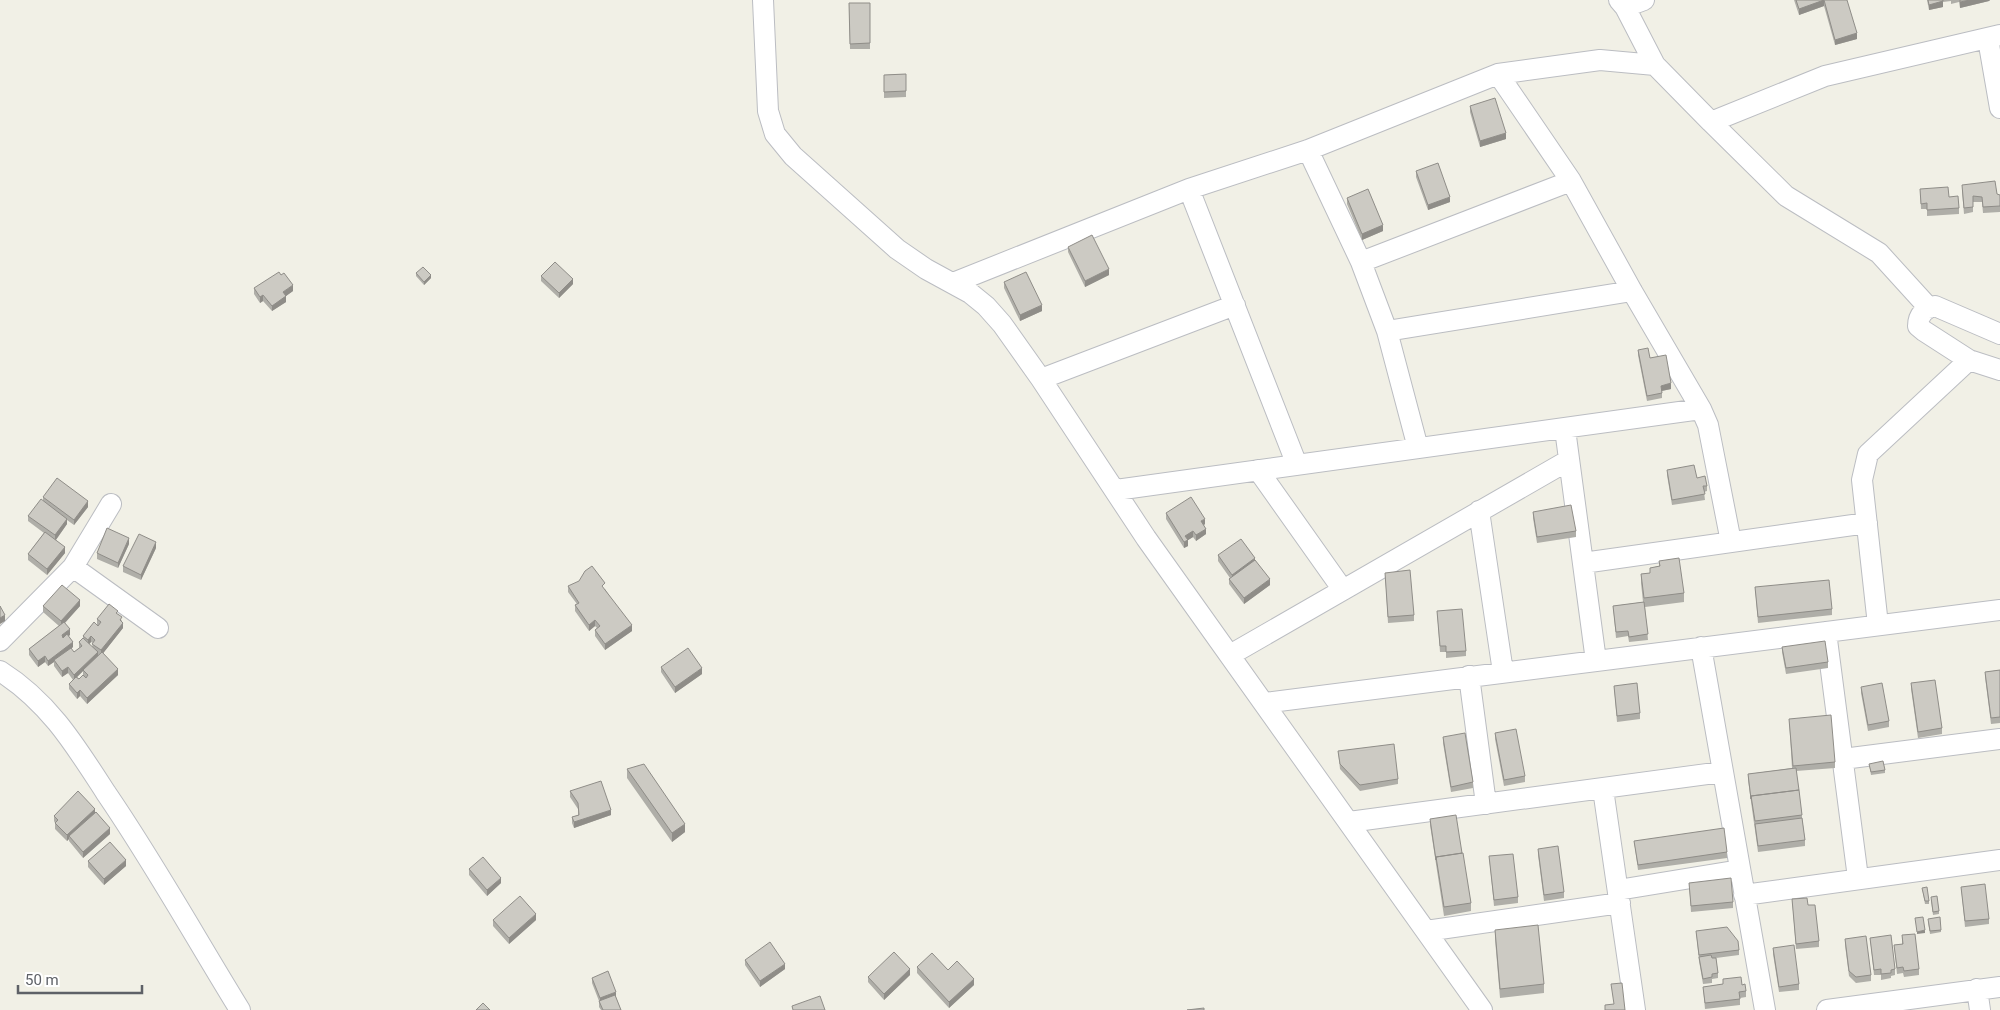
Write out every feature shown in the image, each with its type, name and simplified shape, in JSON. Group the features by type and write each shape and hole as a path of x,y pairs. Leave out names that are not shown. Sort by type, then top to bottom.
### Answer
{"street":[{"path":"763,0 768,111 780,140 793,156 885,239 926,269 953,283 979,300 994,314 1041,379 1146,538 1482,1010"},
{"path":"1644,0 1621,4 1655,65 1786,196 1879,253 1929,308"},
{"path":"1711,122 1825,76 1994,37 2000,108"},
{"path":"953,283 1189,189 1308,150 1498,74 1600,60 1655,65"},
{"path":"1498,74 1571,181 1632,292 1701,409 1708,425 1731,542"},
{"path":"1308,150 1361,262 1387,331 1418,448"},
{"path":"1361,262 1571,181"},
{"path":"1189,189 1297,465"},
{"path":"1387,331 1632,292"},
{"path":"1041,379 1235,305"},
{"path":"2000,334 1939,307 1929,308 1920,317 1918,326 1969,360 2000,370"},
{"path":"1878,625 1862,480 1868,454 1969,360"},
{"path":"1116,490 1701,409"},
{"path":"1565,429 1596,661"},
{"path":"1230,655 1569,460"},
{"path":"1258,470 1343,590"},
{"path":"0,641 73,567 111,504"},
{"path":"1479,511 1504,672"},
{"path":"1583,563 1867,522"},
{"path":"73,567 158,628"},
{"path":"1264,703 2000,610"},
{"path":"1826,632 1858,878"},
{"path":"1701,647 1765,1010"},
{"path":"0,671 37,698 64,729 133,833 240,1010"},
{"path":"1469,676 1486,804"},
{"path":"1843,759 2000,739"},
{"path":"1349,822 1722,772"},
{"path":"1603,789 1636,1010"},
{"path":"1744,895 2000,860"},
{"path":"1426,931 1619,896 1740,870"},
{"path":"1827,1010 1861,1008 2000,987"},
{"path":"1977,990 1980,1010"}],"building":[{"path":"1796,0 1824,0 1799,9"},
{"path":"1824,0 1847,0 1857,33 1835,40"},
{"path":"1928,0 1943,0 1943,1 1929,5"},
{"path":"849,3 870,3 870,43 850,44"},
{"path":"906,74 906,91 884,92 884,75"},
{"path":"1495,98 1506,133 1480,141 1470,106"},
{"path":"1438,163 1450,197 1428,205 1416,171"},
{"path":"1995,181 1997,194 2000,195 2000,206 1983,207 1982,197 1973,196 1973,207 1964,208 1962,185"},
{"path":"1948,187 1949,197 1958,196 1959,208 1927,210 1927,203 1921,204 1920,189"},
{"path":"1368,189 1383,225 1362,234 1347,198"},
{"path":"1092,235 1109,269 1085,281 1068,247"},
{"path":"555,262 573,279 559,293 541,276"},
{"path":"423,267 431,275 424,282 416,273"},
{"path":"279,272 281,275 284,273 293,285 283,292 286,296 272,306 263,295 260,297 254,288"},
{"path":"1026,272 1042,305 1020,315 1004,282"},
{"path":"1648,348 1650,358 1666,355 1671,383 1661,386 1662,393 1647,396 1638,350"},
{"path":"1694,465 1697,478 1705,476 1707,486 1703,486 1705,494 1672,500 1667,470"},
{"path":"57,478 88,501 74,520 43,497"},
{"path":"1191,497 1205,519 1201,521 1206,529 1196,535 1193,531 1185,536 1188,540 1184,542 1166,513"},
{"path":"41,499 67,519 55,535 28,516"},
{"path":"1571,505 1576,531 1537,537 1533,512"},
{"path":"107,528 129,538 118,563 97,553"},
{"path":"45,532 65,547 47,569 28,554"},
{"path":"139,534 156,542 141,575 123,566"},
{"path":"1241,539 1255,558 1232,575 1218,555"},
{"path":"1679,558 1684,593 1644,598 1641,574 1650,573 1650,568 1660,566 1659,561"},
{"path":"1255,560 1270,579 1244,598 1229,579"},
{"path":"592,566 605,583 602,586 632,625 605,644 595,630 600,626 595,620 589,625 575,605 579,603 568,586 579,581 585,571"},
{"path":"1410,570 1414,615 1388,617 1385,573"},
{"path":"1829,580 1832,609 1758,617 1755,587"},
{"path":"62,585 80,600 61,621 43,606"},
{"path":"1644,602 1648,634 1629,637 1628,631 1616,632 1613,606"},
{"path":"109,604 118,611 116,613 122,617 120,620 123,623 101,650 92,644 95,640 91,636 88,640 83,636 94,622 98,626 101,622 97,619"},
{"path":"0,606 5,615 0,618"},
{"path":"1462,609 1466,651 1446,652 1446,646 1440,646 1437,611"},
{"path":"64,622 70,629 62,635 63,638 67,634 73,642 48,661 45,656 38,661 29,649"},
{"path":"83,638 98,652 74,675 68,667 62,671 54,660 71,648 74,652 82,646 79,642"},
{"path":"1825,641 1828,662 1786,668 1782,647"},
{"path":"688,648 702,668 675,687 661,667"},
{"path":"102,652 118,669 87,698 80,690 77,693 69,684 76,677 79,679 83,675 86,678 88,675 83,670"},
{"path":"2000,670 2000,717 1991,718 1985,672"},
{"path":"1935,680 1942,728 1918,732 1911,683"},
{"path":"1637,683 1640,713 1617,716 1614,686"},
{"path":"1882,683 1889,721 1868,725 1861,687"},
{"path":"1831,715 1835,762 1793,766 1789,719"},
{"path":"1516,729 1525,776 1504,780 1495,733"},
{"path":"1465,733 1473,782 1451,787 1443,737"},
{"path":"1394,744 1398,779 1360,785 1340,764 1338,751"},
{"path":"1883,761 1885,770 1871,772 1869,764"},
{"path":"644,764 685,824 672,833 627,769"},
{"path":"1796,768 1799,790 1751,796 1751,799 1748,774"},
{"path":"601,781 611,810 574,822 572,817 579,815 578,803 570,791"},
{"path":"1799,790 1802,815 1755,821 1751,796"},
{"path":"78,791 95,809 67,835 55,823 58,820 54,816"},
{"path":"96,812 110,828 83,852 69,836"},
{"path":"1456,815 1462,853 1436,857 1436,860 1430,819"},
{"path":"1802,818 1805,840 1758,846 1755,824"},
{"path":"1724,828 1727,852 1638,865 1634,841"},
{"path":"110,842 126,860 104,879 88,861"},
{"path":"1558,846 1564,892 1544,895 1538,849"},
{"path":"1463,853 1471,903 1444,907 1436,857"},
{"path":"1513,854 1518,897 1494,900 1489,856"},
{"path":"483,857 501,878 487,890 469,869"},
{"path":"1731,878 1733,902 1691,906 1689,883"},
{"path":"1985,884 1989,919 1965,921 1961,887"},
{"path":"1927,887 1929,901 1925,901 1922,888"},
{"path":"520,896 536,914 509,938 493,920"},
{"path":"1937,896 1939,911 1933,912 1931,897"},
{"path":"1807,898 1808,905 1815,905 1819,941 1796,944 1792,899"},
{"path":"1923,917 1925,930 1917,932 1915,918"},
{"path":"1940,917 1941,930 1930,931 1928,919"},
{"path":"1538,925 1544,984 1500,989 1495,930"},
{"path":"1727,927 1738,941 1739,950 1699,955 1696,931"},
{"path":"1915,934 1919,969 1904,971 1903,967 1897,968 1894,945 1903,944 1902,935"},
{"path":"1891,935 1895,969 1891,970 1891,973 1881,974 1881,969 1874,970 1870,938"},
{"path":"1866,936 1871,975 1856,977 1849,971 1845,939"},
{"path":"770,942 785,964 760,981 745,960"},
{"path":"1794,945 1799,984 1779,987 1773,948"},
{"path":"894,952 910,969 884,994 868,977"},
{"path":"932,953 948,970 957,961 974,979 949,1002 917,967"},
{"path":"1711,955 1712,958 1716,958 1718,973 1703,979 1699,957"},
{"path":"608,971 616,992 600,998 592,978"},
{"path":"1741,977 1742,985 1745,984 1746,991 1739,992 1740,999 1705,1003 1703,987 1723,984 1723,979"},
{"path":"1622,983 1625,1010 1605,1010 1605,1005 1614,1004 1611,984"},
{"path":"615,995 621,1010 603,1010 599,1001"},
{"path":"820,996 825,1010 793,1010 792,1006"},
{"path":"483,1003 490,1010 476,1010"},
{"path":"1204,1008 1204,1010 1187,1010"}]}
